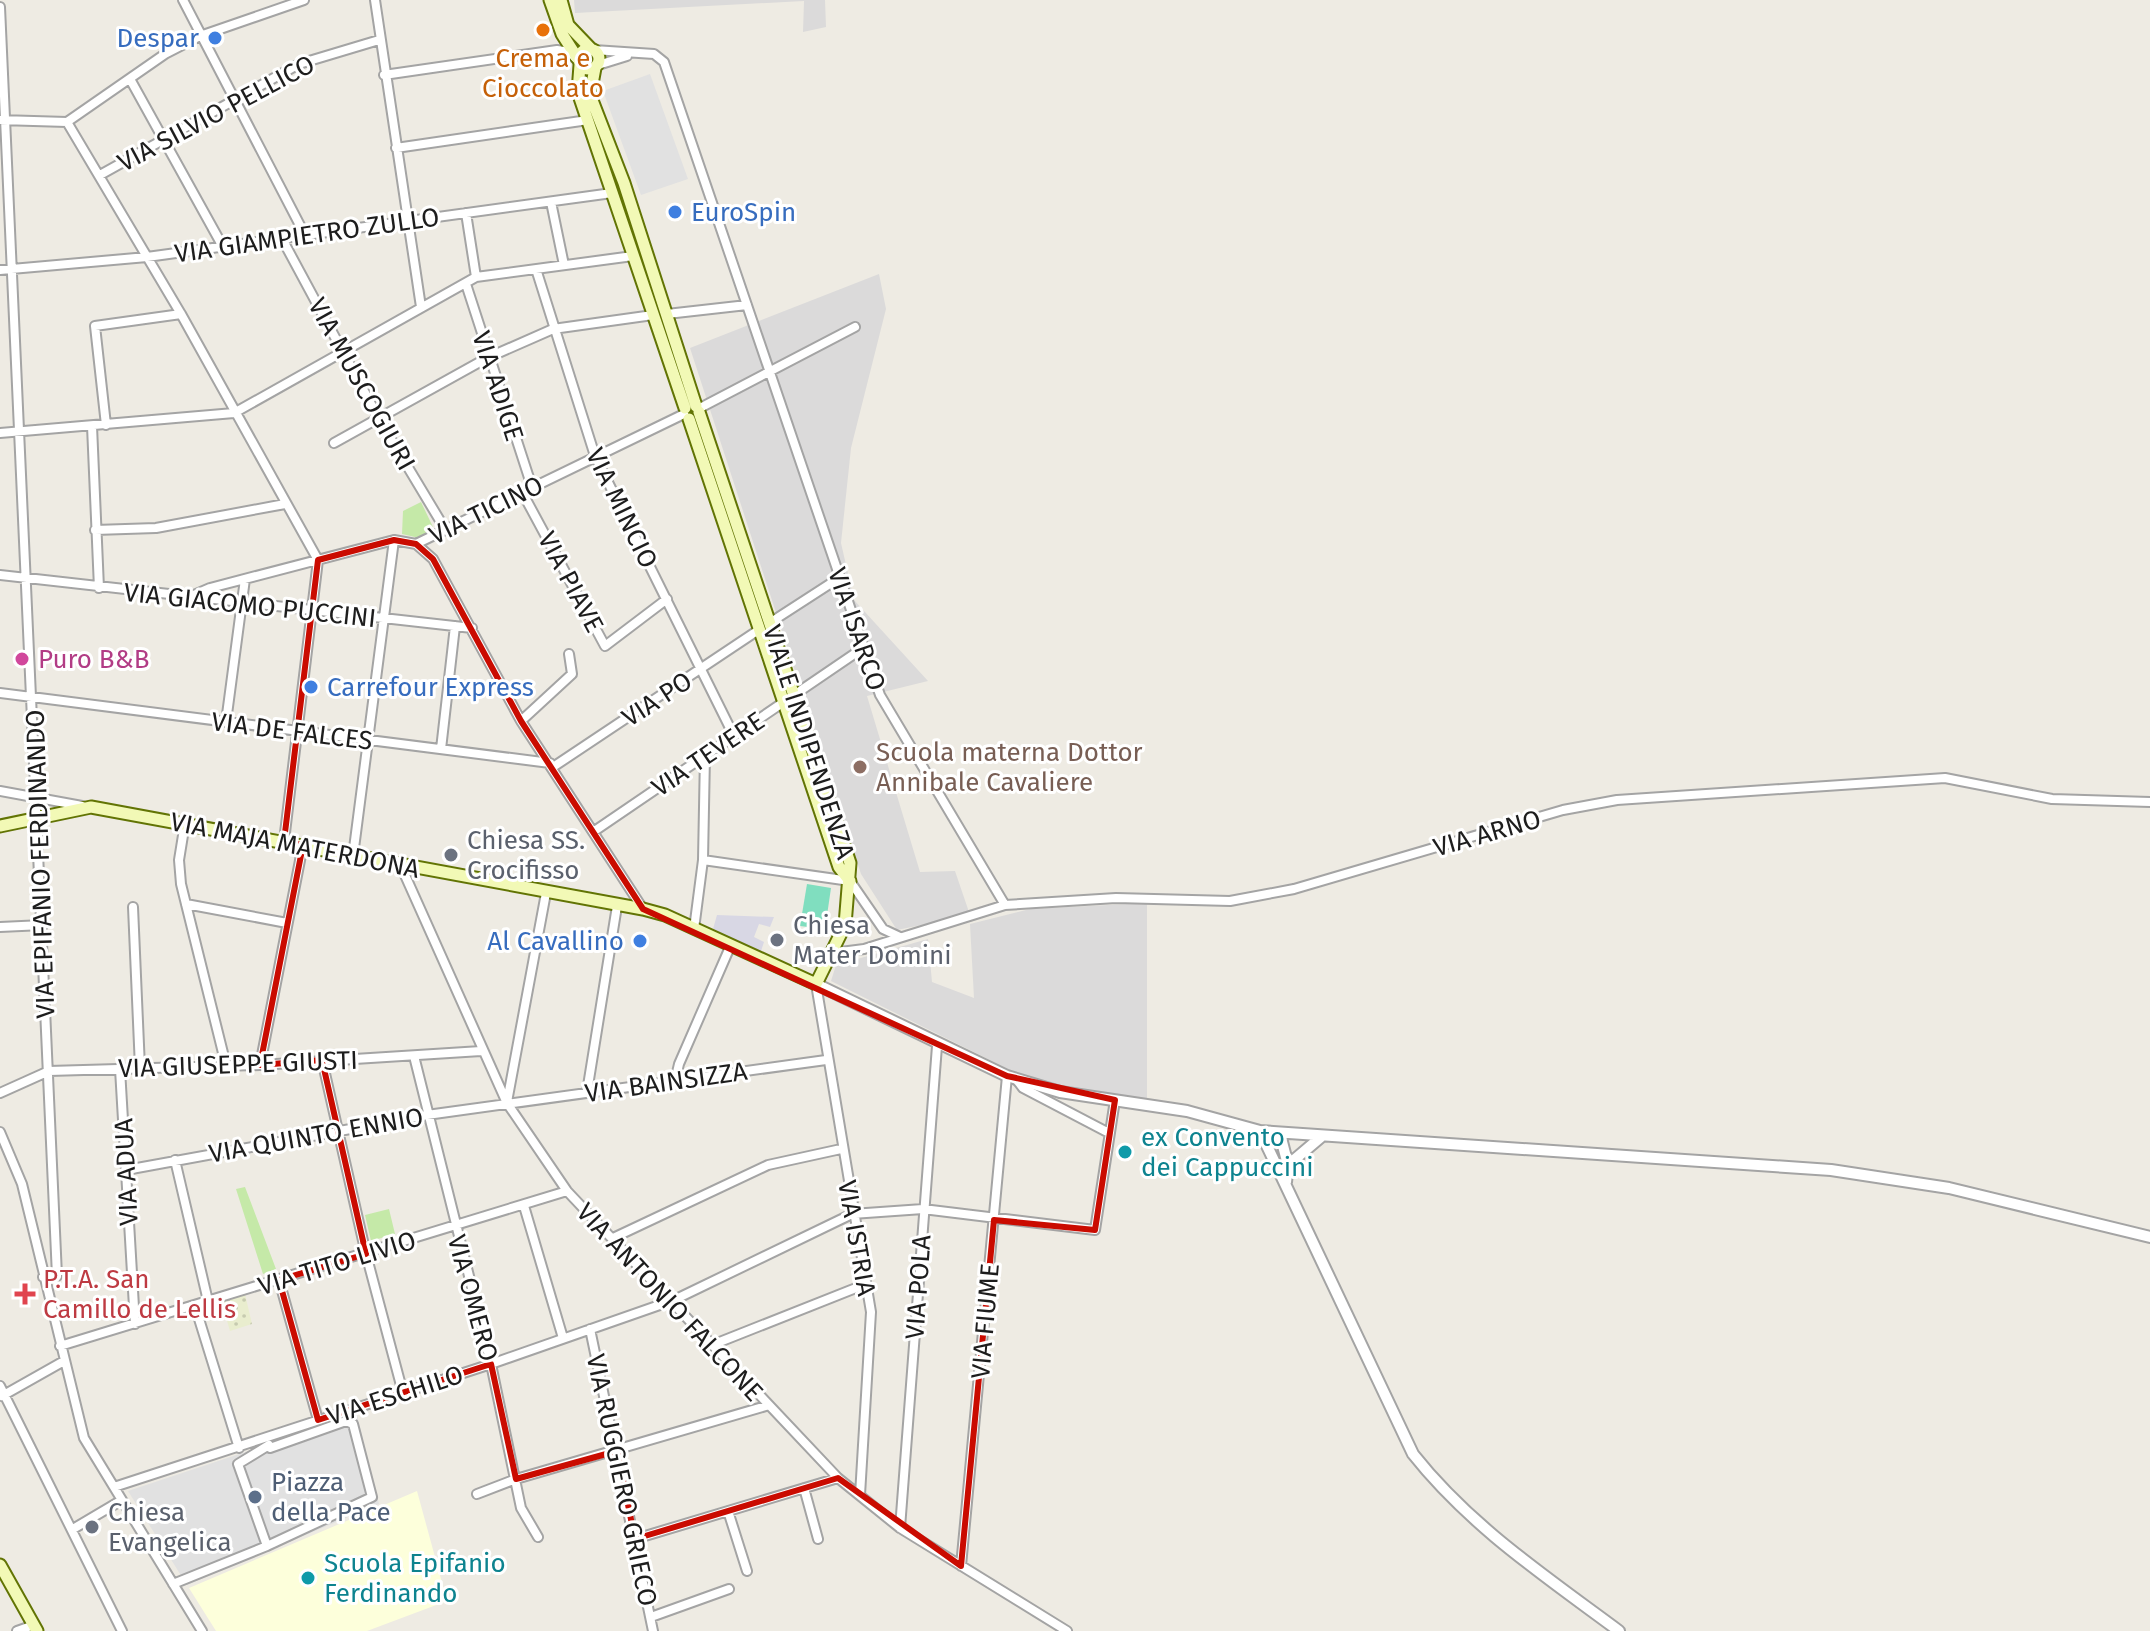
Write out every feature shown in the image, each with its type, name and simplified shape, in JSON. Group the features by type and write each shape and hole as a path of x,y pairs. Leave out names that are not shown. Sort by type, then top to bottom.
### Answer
{"main road":[{"name":"VIALE INDIPENDENZA","path":"550,0 562,34 579,62 578,92 653,315 692,411 765,626 784,702 839,867 850,881"},
{"path":"561,0 568,25 599,55 597,66 589,70 579,62 584,50 592,50"},
{"name":"VIALE INDIPENDENZA","path":"597,66 590,95 624,183 667,314 692,411"},
{"name":"VIALE INDIPENDENZA","path":"765,626 795,695 850,863 850,881"},
{"name":"VIA MAJA MATERDONA","path":"0,826 91,807 643,909 816,984"},
{"path":"816,984 845,925 850,881"},
{"path":"0,1565 35,1628"}],"street":[{"path":"183,0 305,235"},
{"path":"3,120 67,122 200,36 269,5 304,0"},
{"path":"375,0 421,307"},
{"name":"VIA EPIFANIO FERDINANDO","path":"0,7 4,190 21,432 34,698 57,1276 43,1277"},
{"name":"VIA SILVIO PELLICO","path":"100,175 299,64 379,40"},
{"path":"384,75 557,50 570,52 579,62"},
{"path":"592,50 643,54"},
{"path":"597,66 613,58 643,54"},
{"name":"VIA ISARCO","path":"643,54 654,54 664,62 863,648 892,720 1005,905"},
{"path":"130,79 222,245"},
{"path":"396,148 588,120"},
{"path":"67,122 181,314 318,560 284,841"},
{"name":"VIA GIAMPIETRO ZULLO","path":"0,270 147,257 612,193"},
{"path":"551,202 564,265"},
{"path":"466,213 476,277"},
{"name":"VIA MUSCOGIURI","path":"281,237 379,419 445,529"},
{"path":"0,433 234,413 476,277 633,256"},
{"name":"VIA MINCIO","path":"536,269 595,456 734,736"},
{"name":"VIA ADIGE","path":"466,284 487,358 532,487"},
{"path":"667,314 747,305"},
{"path":"106,425 95,326 181,314"},
{"path":"334,443 487,358 553,329 653,315"},
{"name":"VIA TICINO","path":"187,598 245,579 394,540 416,544 692,411 855,327"},
{"path":"92,426 99,588"},
{"name":"VIA PIAVE","path":"522,492 605,646 667,599"},
{"path":"95,530 156,528 285,504"},
{"path":"353,856 394,540"},
{"path":"416,544 433,559 521,721 643,909"},
{"name":"VIA GIACOMO PUCCINI","path":"0,575 472,628"},
{"name":"VIA PO","path":"552,765 839,578"},
{"path":"226,722 245,579"},
{"path":"441,749 455,626"},
{"name":"VIA TEVERE","path":"593,832 863,648"},
{"path":"521,721 572,674 569,654"},
{"name":"VIA DE FALCES","path":"0,693 552,765"},
{"path":"694,929 703,860 705,755"},
{"name":"VIA ARNO","path":"833,953 900,937 1005,905 1116,898 1230,901 1294,889 1563,810 1617,800 1945,778 2052,799 2150,802"},
{"name":"VIA MAJA MATERDONA","path":"0,791 91,807"},
{"path":"185,823 179,860 186,904 226,1065"},
{"path":"260,1065 303,845"},
{"path":"703,860 850,881 883,929 900,937"},
{"name":"VIA ANTONIO FALCONE","path":"400,864 481,1051 507,1103 567,1191 674,1300 766,1406 838,1478 900,1528 1067,1631"},
{"path":"507,1103 546,893"},
{"path":"186,904 287,923"},
{"path":"587,1092 617,906"},
{"path":"133,907 140,1068"},
{"path":"0,927 43,925"},
{"path":"675,1081 679,1064 730,947"},
{"path":"816,984 937,1046 1011,1078 1060,1092 1210,1116 1260,1131 1831,1170 1949,1188 2150,1237"},
{"name":"VIA ISTRIA","path":"816,984 826,1060 871,1312 860,1495"},
{"name":"VIA POLA","path":"900,1528 937,1046"},
{"name":"VIA GIUSEPPE GIUSTI","path":"0,1093 49,1071 260,1065 481,1051"},
{"name":"VIA OMERO","path":"414,1056 491,1364 524,1516 538,1537"},
{"path":"322,1060 366,1254 403,1393"},
{"name":"VIA BAINSIZZA","path":"507,1103 826,1060"},
{"name":"VIA ADUA","path":"120,1069 135,1324"},
{"path":"1011,1078 1023,1088 1109,1133"},
{"name":"VIA FIUME","path":"961,1566 994,1220 1011,1078"},
{"path":"852,1214 923,1209 1095,1230 1115,1100"},
{"name":"VIA QUINTO ENNIO","path":"126,1170 338,1130 507,1103"},
{"path":"1260,1131 1267,1153 1286,1182 1413,1454 1443,1492 1476,1523 1619,1631"},
{"path":"0,1132 22,1184 84,1438 202,1631"},
{"path":"1280,1134 1288,1165 1286,1182"},
{"path":"1288,1165 1321,1137"},
{"path":"613,1238 768,1165 841,1149"},
{"path":"175,1160 208,1301"},
{"name":"VIA TITO LIVIO","path":"60,1346 567,1191"},
{"path":"524,1206 563,1338"},
{"name":"VIA ESCHILO","path":"114,1487 239,1448 269,1443 318,1420 674,1300 852,1214"},
{"path":"279,1280 318,1420"},
{"path":"712,1345 866,1284"},
{"path":"195,1306 239,1448"},
{"name":"VIA RUGGIERO GRIECO","path":"590,1329 653,1631"},
{"path":"64,1361 1,1392 122,1631"},
{"path":"477,1494 516,1479 766,1406"},
{"path":"173,1584 267,1546 372,1497 353,1424 346,1421 269,1443 238,1464 267,1546"},
{"path":"635,1539 838,1478"},
{"path":"804,1488 818,1539"},
{"path":"73,1529 122,1500"},
{"path":"728,1511 747,1571"},
{"path":"651,1617 729,1589"},
{"path":"17,1631 35,1628"}],"highlighted area":[{"path":"394,540 416,544 433,559 521,721 643,909 1007,1076 1115,1100 1095,1230 994,1220 961,1566 838,1478 635,1539 617,1451 516,1479 491,1364 318,1420 279,1280 366,1254 322,1060 260,1065 303,845 284,841 318,560"}],"shaded area":[{"path":"574,0 825,0 826,27 803,32 804,1 575,13"},
{"path":"650,74 688,179 641,195 603,91"},
{"path":"879,274 886,309 851,448 841,543 854,600 928,681 867,696 920,872 955,871 970,915 897,930 861,874 690,348"},
{"path":"1147,903 1147,1100 1060,1086 1010,1070 831,981 836,965 928,939 932,982 974,998 970,924 1030,909"},
{"path":"717,915 774,917 770,927 759,924 754,937 764,942 760,954 713,929"},
{"path":"245,1294 252,1324 230,1331 221,1300"},
{"name":"Piazza della Pace","path":"357,1415 379,1504 187,1585 128,1491"},
{"path":"417,1491 447,1601 367,1631 216,1631 189,1588"}],"green space":[{"path":"421,502 433,527 419,538 402,534 403,511"},
{"path":"807,884 831,888 825,929 800,926"},
{"path":"245,1187 276,1269 263,1274 236,1189"},
{"path":"389,1209 395,1234 371,1241 365,1215"}],"place":[{"name":"Crema e Cioccolato","path":"543,30"},
{"name":"Despar","path":"215,38"},
{"name":"EuroSpin","path":"675,212"},
{"name":"Puro B&B","path":"22,659"},
{"name":"Carrefour Express","path":"311,687"},
{"name":"Scuola materna Dottor Annibale Cavaliere","path":"860,767"},
{"name":"Chiesa SS. Crocifisso","path":"451,855"},
{"name":"Chiesa Mater Domini","path":"777,940"},
{"name":"Al Cavallino","path":"640,941"},
{"name":"ex Convento dei Cappuccini","path":"1125,1152"},
{"name":"P.T.A. San Camillo de Lellis","path":"25,1294"},
{"name":"Piazza della Pace","path":"255,1497"},
{"name":"Chiesa Evangelica","path":"92,1527"},
{"name":"Scuola Epifanio Ferdinando","path":"308,1578"}]}
